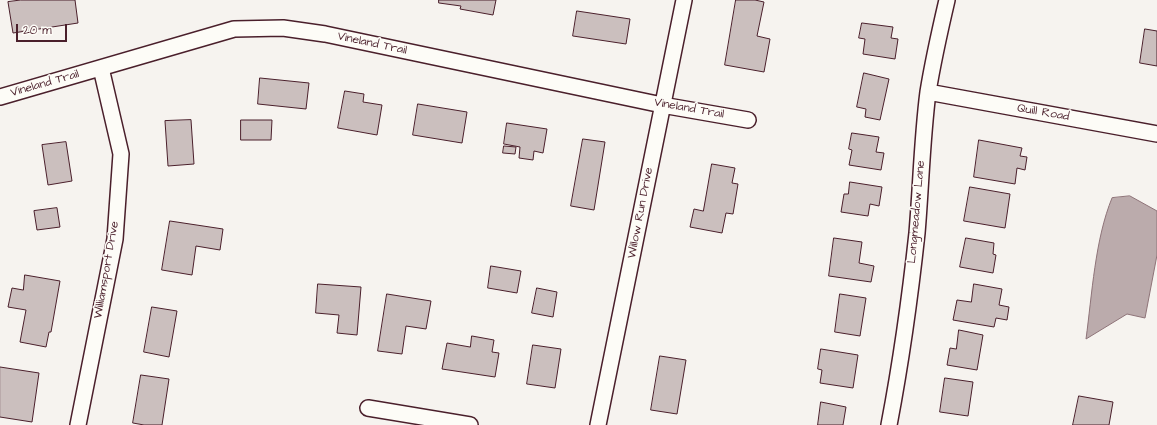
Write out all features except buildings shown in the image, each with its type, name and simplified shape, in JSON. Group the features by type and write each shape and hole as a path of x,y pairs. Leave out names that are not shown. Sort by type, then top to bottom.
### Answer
{"street":[{"name":"Willow Run Drive","path":"598,425 684,0"},
{"name":"Longmeadow Lane","path":"889,425 898,378 910,294 917,232 922,150 928,92 940,27 947,0"},
{"name":"Vineland Trail","path":"0,97 234,29 283,28 325,34 662,105 748,120"},
{"name":"Williamsport Drive","path":"78,425 115,239 121,154 101,68"},
{"name":"Quill Road","path":"928,92 1157,134"},
{"path":"368,408 470,425"}],"shaded area":[{"path":"1130,196 1157,211 1157,255 1145,318 1127,314 1086,339 1095,267 1106,214 1112,198"}]}
